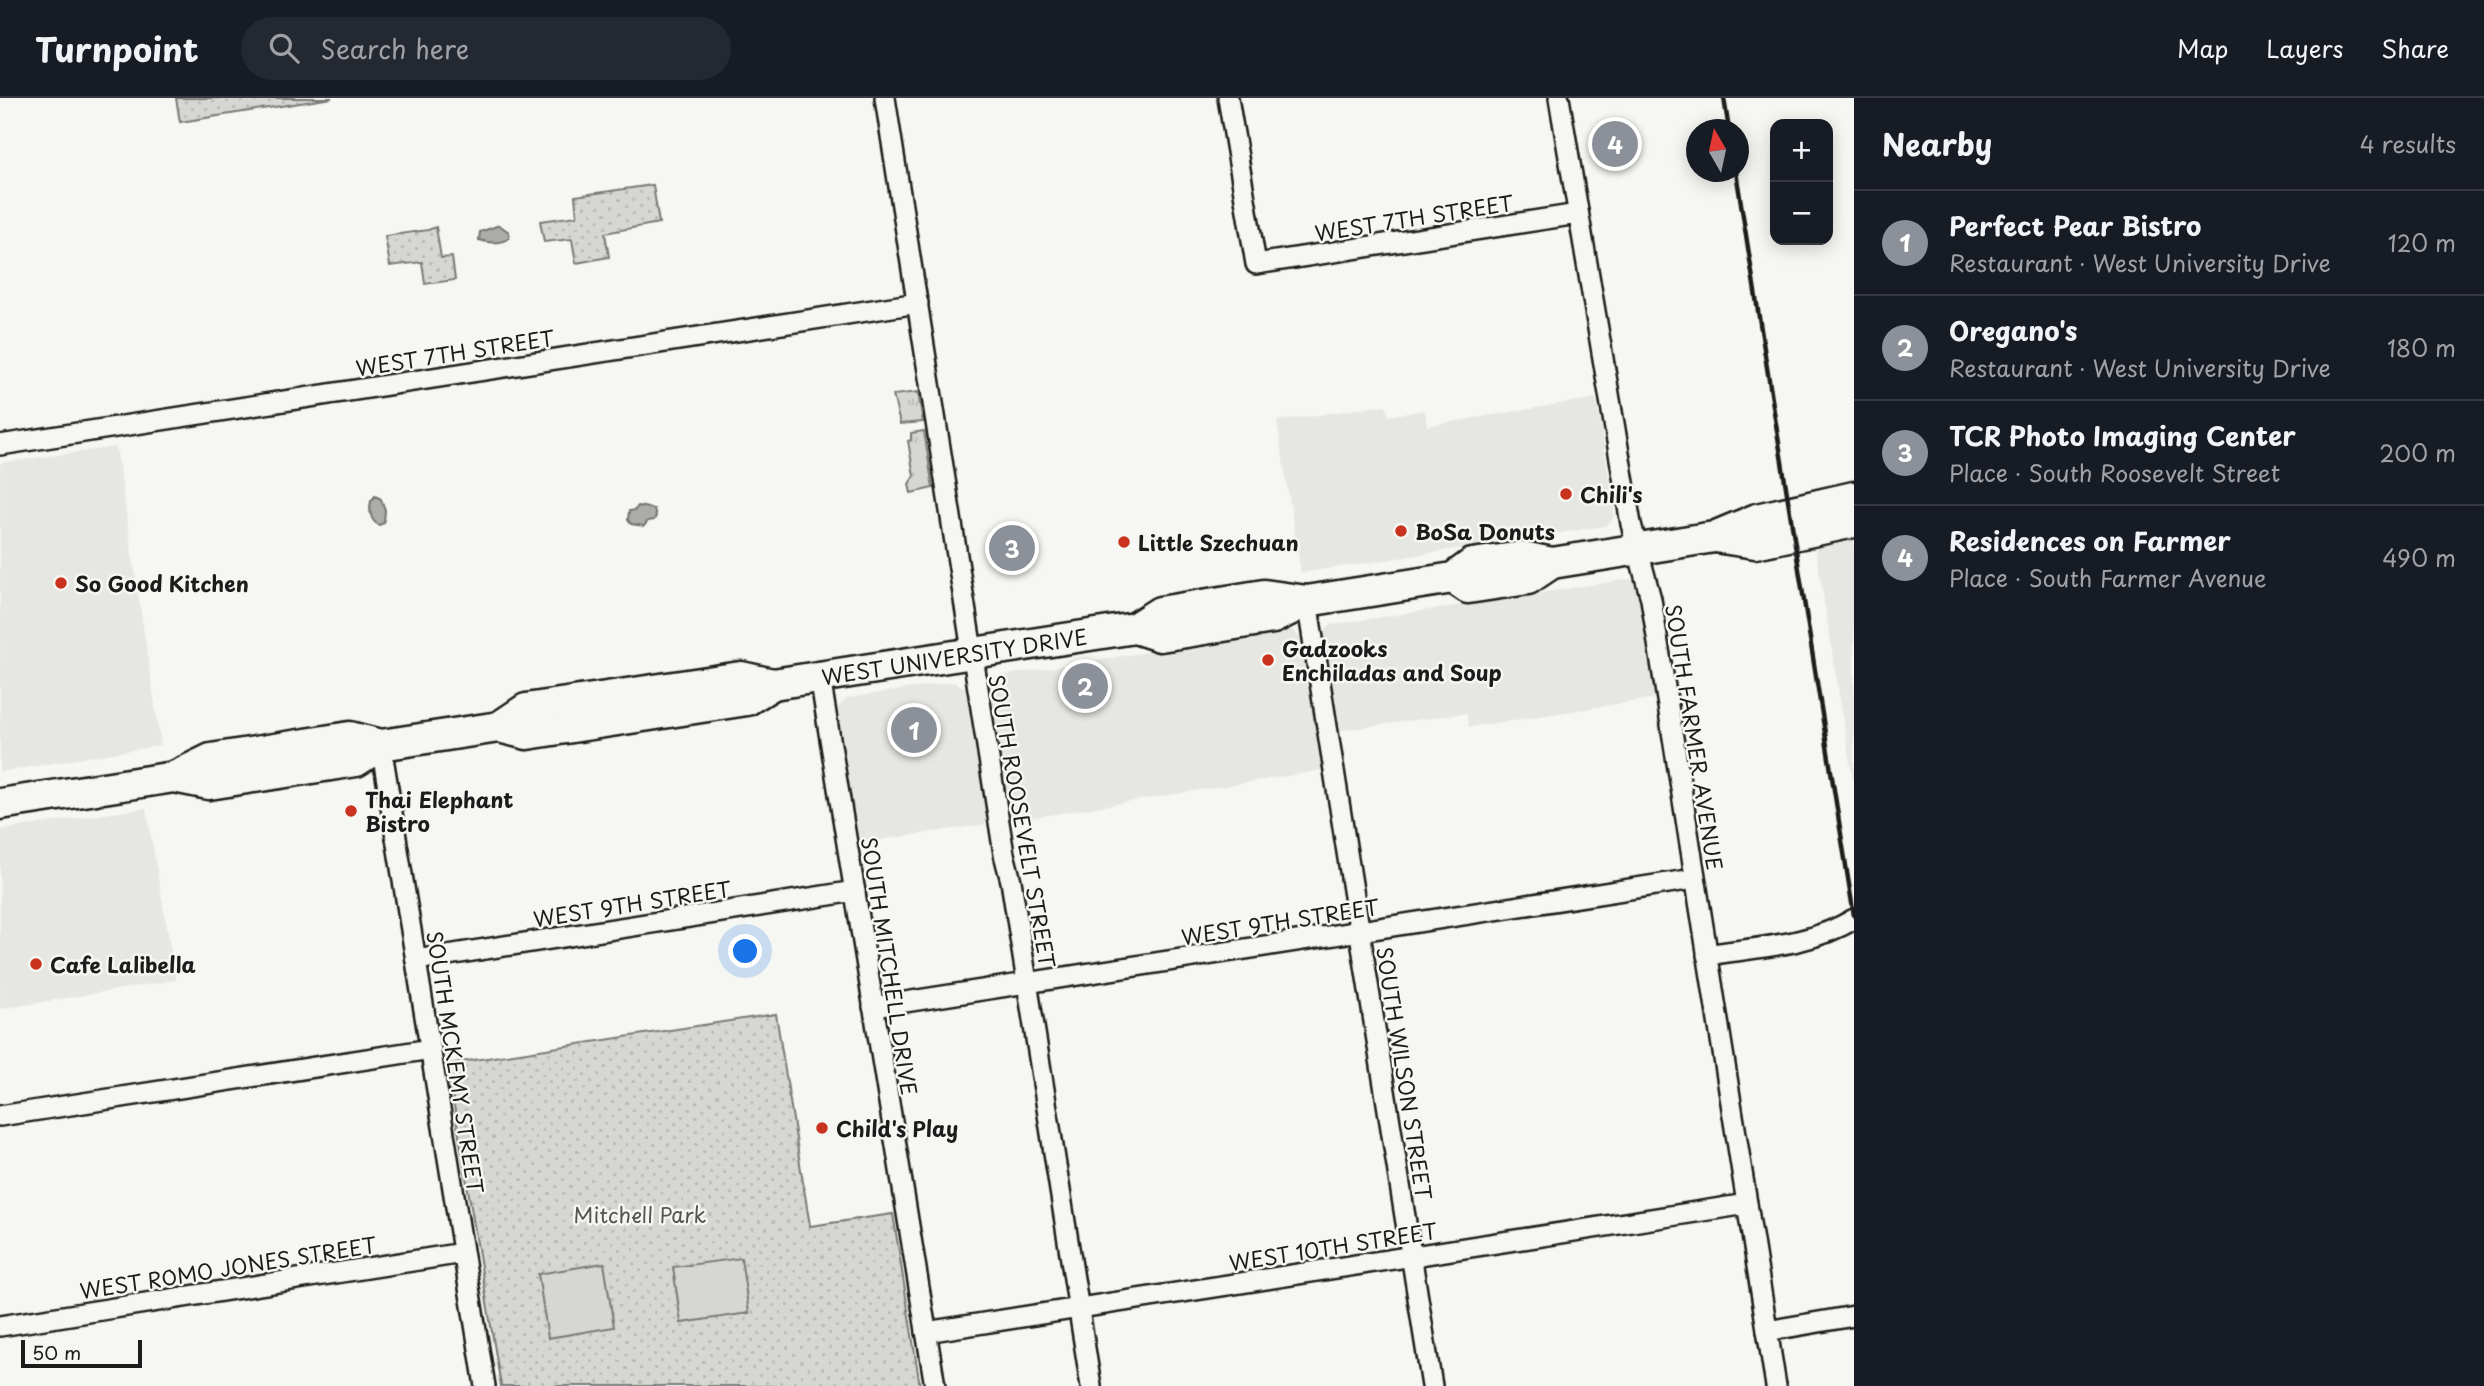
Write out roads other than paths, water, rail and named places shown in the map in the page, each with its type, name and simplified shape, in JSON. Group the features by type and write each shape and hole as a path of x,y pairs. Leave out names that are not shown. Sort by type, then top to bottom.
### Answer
{"main road":[{"name":"WEST UNIVERSITY DRIVE","path":"0,804 174,777 209,784 356,761 381,745 499,727 527,734 747,700 773,684 1135,628 1160,636 1273,618 1307,601 1453,579 1472,564 1481,562 1522,556 1552,563 1714,537 1756,519 1854,497"},
{"name":"WEST UNIVERSITY DRIVE","path":"1714,537 1755,543 1854,522"}],"street":[{"name":"SOUTH ROOSEVELT STREET","path":"885,98 971,654 1091,1386"},
{"name":"WEST 7TH STREET","path":"1228,98 1256,264 1578,214"},
{"name":"SOUTH FARMER AVENUE","path":"1559,98 1631,524 1651,599 1776,1386"},
{"name":"WEST 7TH STREET","path":"0,445 918,303"},
{"name":"SOUTH WILSON STREET","path":"1307,601 1432,1386"},
{"name":"SOUTH MITCHELL DRIVE","path":"820,677 935,1386"},
{"name":"SOUTH MCKEMY STREET","path":"381,745 485,1386"},
{"name":"WEST 9TH STREET","path":"873,1007 1694,879"},
{"name":"WEST 9TH STREET","path":"416,960 855,891"},
{"path":"1707,955 1810,939 1833,931 1854,919"},
{"path":"0,1116 431,1049"},
{"name":"WEST 10TH STREET","path":"926,1332 1747,1204"},
{"name":"WEST ROMO JONES STREET","path":"0,1326 463,1253"},
{"path":"1767,1331 1854,1316"}],"railway":[{"path":"1724,98 1727,119"},
{"path":"1738,182 1854,916"}],"place":[{"name":"Residences on Farmer","path":"1615,144"},
{"name":"Chili's","path":"1566,494"},
{"name":"BoSa Donuts","path":"1401,531"},
{"name":"Little Szechuan","path":"1124,542"},
{"name":"TCR Photo Imaging Center","path":"1012,548"},
{"name":"So Good Kitchen","path":"61,583"},
{"name":"Gadzooks Enchiladas and Soup","path":"1268,660"},
{"name":"Oregano's","path":"1085,686"},
{"name":"Perfect Pear Bistro","path":"914,730"},
{"name":"Thai Elephant Bistro","path":"351,811"},
{"name":"Cafe Lalibella","path":"36,964"},
{"name":"Child's Play","path":"822,1128"}],"park label":[{"name":"Mitchell Park","path":"640,1214"}]}
